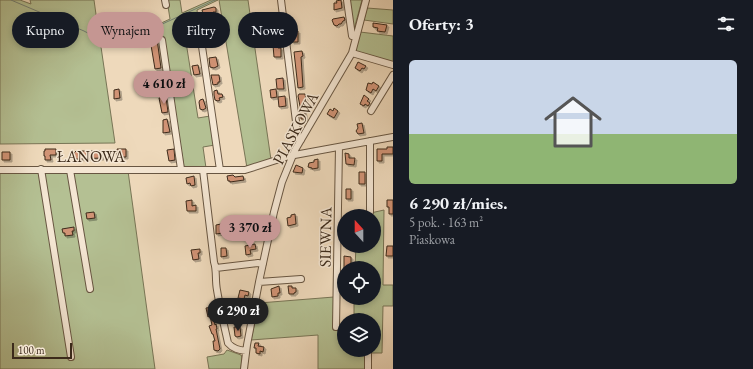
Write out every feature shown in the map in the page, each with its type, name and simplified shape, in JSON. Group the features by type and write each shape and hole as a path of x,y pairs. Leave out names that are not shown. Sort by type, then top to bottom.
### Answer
{"street":[{"path":"281,0 298,138 301,140"},
{"path":"347,0 352,36 356,37"},
{"name":"PIASKOWA","path":"244,369 259,282 277,196 292,156 352,53 366,0"},
{"path":"163,48 181,169"},
{"path":"202,48 220,170"},
{"path":"352,53 393,65"},
{"path":"371,110 393,75"},
{"path":"292,156 393,137"},
{"path":"370,141 370,209"},
{"name":"SIEWNA","path":"336,327 339,148"},
{"name":"ŁANOWA","path":"0,170 245,170 292,156"},
{"path":"41,170 71,356"},
{"path":"70,170 90,289"},
{"path":"203,170 216,268 216,289 228,343 231,347 246,351"},
{"path":"216,268 258,263 263,264"},
{"path":"259,282 301,279"},
{"path":"368,357 368,369"}],"green space":[{"path":"0,0 20,0 31,4 30,0 94,0 96,12 87,12 87,48 101,48 115,143 0,144"},
{"path":"167,0 180,0 182,12 172,12 172,48 187,48 198,118 210,116 215,145 203,147 206,168 184,167 164,44 164,22 170,19"},
{"path":"211,0 218,0 197,10 197,12 184,12"},
{"path":"219,0 248,0 250,12 238,12 238,48 255,48 271,160 247,168 227,48 230,48 230,12 221,12"},
{"path":"348,0 362,0 353,33"},
{"path":"367,8 393,10 393,24 364,20"},
{"path":"360,32 393,36 393,62 355,51"},
{"path":"128,171 155,369 0,369 0,172"},
{"path":"384,210 383,285 393,285 393,306 383,306 382,353 381,313 354,313 354,305 381,305 381,261 355,261 356,253 381,253 381,211"},
{"path":"334,297 333,330 337,330 337,357 370,357 370,369 318,369 318,335 251,340 259,303"},
{"path":"227,350 241,355 241,369 209,369 207,357 224,354"}],"building":[{"path":"341,0 342,8 334,10 334,3"},
{"path":"214,7 216,8 216,12 202,12 202,10"},
{"path":"344,17 345,20 341,24 337,26 334,25 333,19"},
{"path":"373,23 387,25 385,32 377,31 378,28 373,27"},
{"path":"152,48 158,48 161,68 155,69"},
{"path":"273,48 281,48 281,57 274,57"},
{"path":"302,51 303,87 298,88 294,52"},
{"path":"216,57 218,66 214,68 210,67 209,58"},
{"path":"358,62 366,66 360,71 355,68"},
{"path":"198,65 200,74 194,75 192,66"},
{"path":"211,75 219,75 220,82 218,82 218,84 213,85"},
{"path":"162,76 164,90 158,91 156,77"},
{"path":"283,78 284,89 277,89 276,79"},
{"path":"373,82 379,86 376,91 373,89 371,93 366,90 368,83 372,84"},
{"path":"119,89 120,98 114,99 114,90"},
{"path":"276,89 277,97 271,98 270,90"},
{"path":"217,90 218,94 222,94 223,97 219,98 220,100 218,101 215,100 214,95 214,91"},
{"path":"299,94 305,94 307,105 303,105 306,119 301,119"},
{"path":"364,95 369,99 367,101 370,103 368,106 365,104 364,106 360,104"},
{"path":"285,96 286,106 279,107 278,97"},
{"path":"166,97 168,112 162,113 159,98"},
{"path":"203,99 206,108 203,110 200,109 199,102"},
{"path":"334,108 338,111 334,118 327,114 330,109 333,111"},
{"path":"167,119 170,132 163,133 163,120"},
{"path":"362,123 364,133 358,134 356,131 358,128 357,124"},
{"path":"387,147 393,147 393,154 382,154 382,161 377,161 377,149 387,149"},
{"path":"45,149 56,149 56,155 50,155 51,160 45,160"},
{"path":"117,149 126,149 126,157 117,157"},
{"path":"174,149 175,160 169,161 167,150"},
{"path":"76,151 100,151 102,153 102,158 77,159 74,158 74,153"},
{"path":"2,152 10,152 10,160 2,160"},
{"path":"345,153 349,154 349,158 355,158 354,165 346,164"},
{"path":"318,159 318,168 312,169 308,167 309,163"},
{"path":"296,165 303,168 302,173 293,172"},
{"path":"359,172 365,172 365,184 359,184"},
{"path":"233,175 235,177 243,176 244,180 228,181 227,176"},
{"path":"194,176 195,185 191,186 190,183 187,184 186,178"},
{"path":"346,189 351,189 351,199 346,199"},
{"path":"192,200 192,206 196,205 196,211 187,211 186,201"},
{"path":"387,200 393,200 393,214 389,214"},
{"path":"94,212 95,218 87,219 86,213"},
{"path":"295,214 296,224 288,226 287,218"},
{"path":"221,224 223,233 216,234 216,225"},
{"path":"74,227 74,231 72,231 73,235 65,236 62,229"},
{"path":"255,244 256,249 250,250 251,254 246,255 245,246"},
{"path":"387,246 393,246 393,256 386,256"},
{"path":"221,248 226,248 227,256 221,257"},
{"path":"200,249 200,253 198,253 199,259 193,260 191,250"},
{"path":"344,256 351,257 351,261 344,261"},
{"path":"279,286 280,293 278,293 278,296 272,297 271,289"},
{"path":"288,286 296,288 296,292 294,294 289,294"},
{"path":"240,290 249,292 248,296 245,295 244,299 238,298"},
{"path":"244,306 245,316 239,316 239,307"},
{"path":"213,307 214,312 212,312 215,325 216,324 220,349 218,351 214,350 213,341 215,341 209,326 212,325 206,308"},
{"path":"234,327 240,327 241,336 235,336"},
{"path":"255,343 259,343 258,346 264,347 263,352 260,351 260,354 256,353 256,348 254,348"}],"waterway":[{"path":"11,0 87,33"},
{"path":"164,23 215,0"}]}
